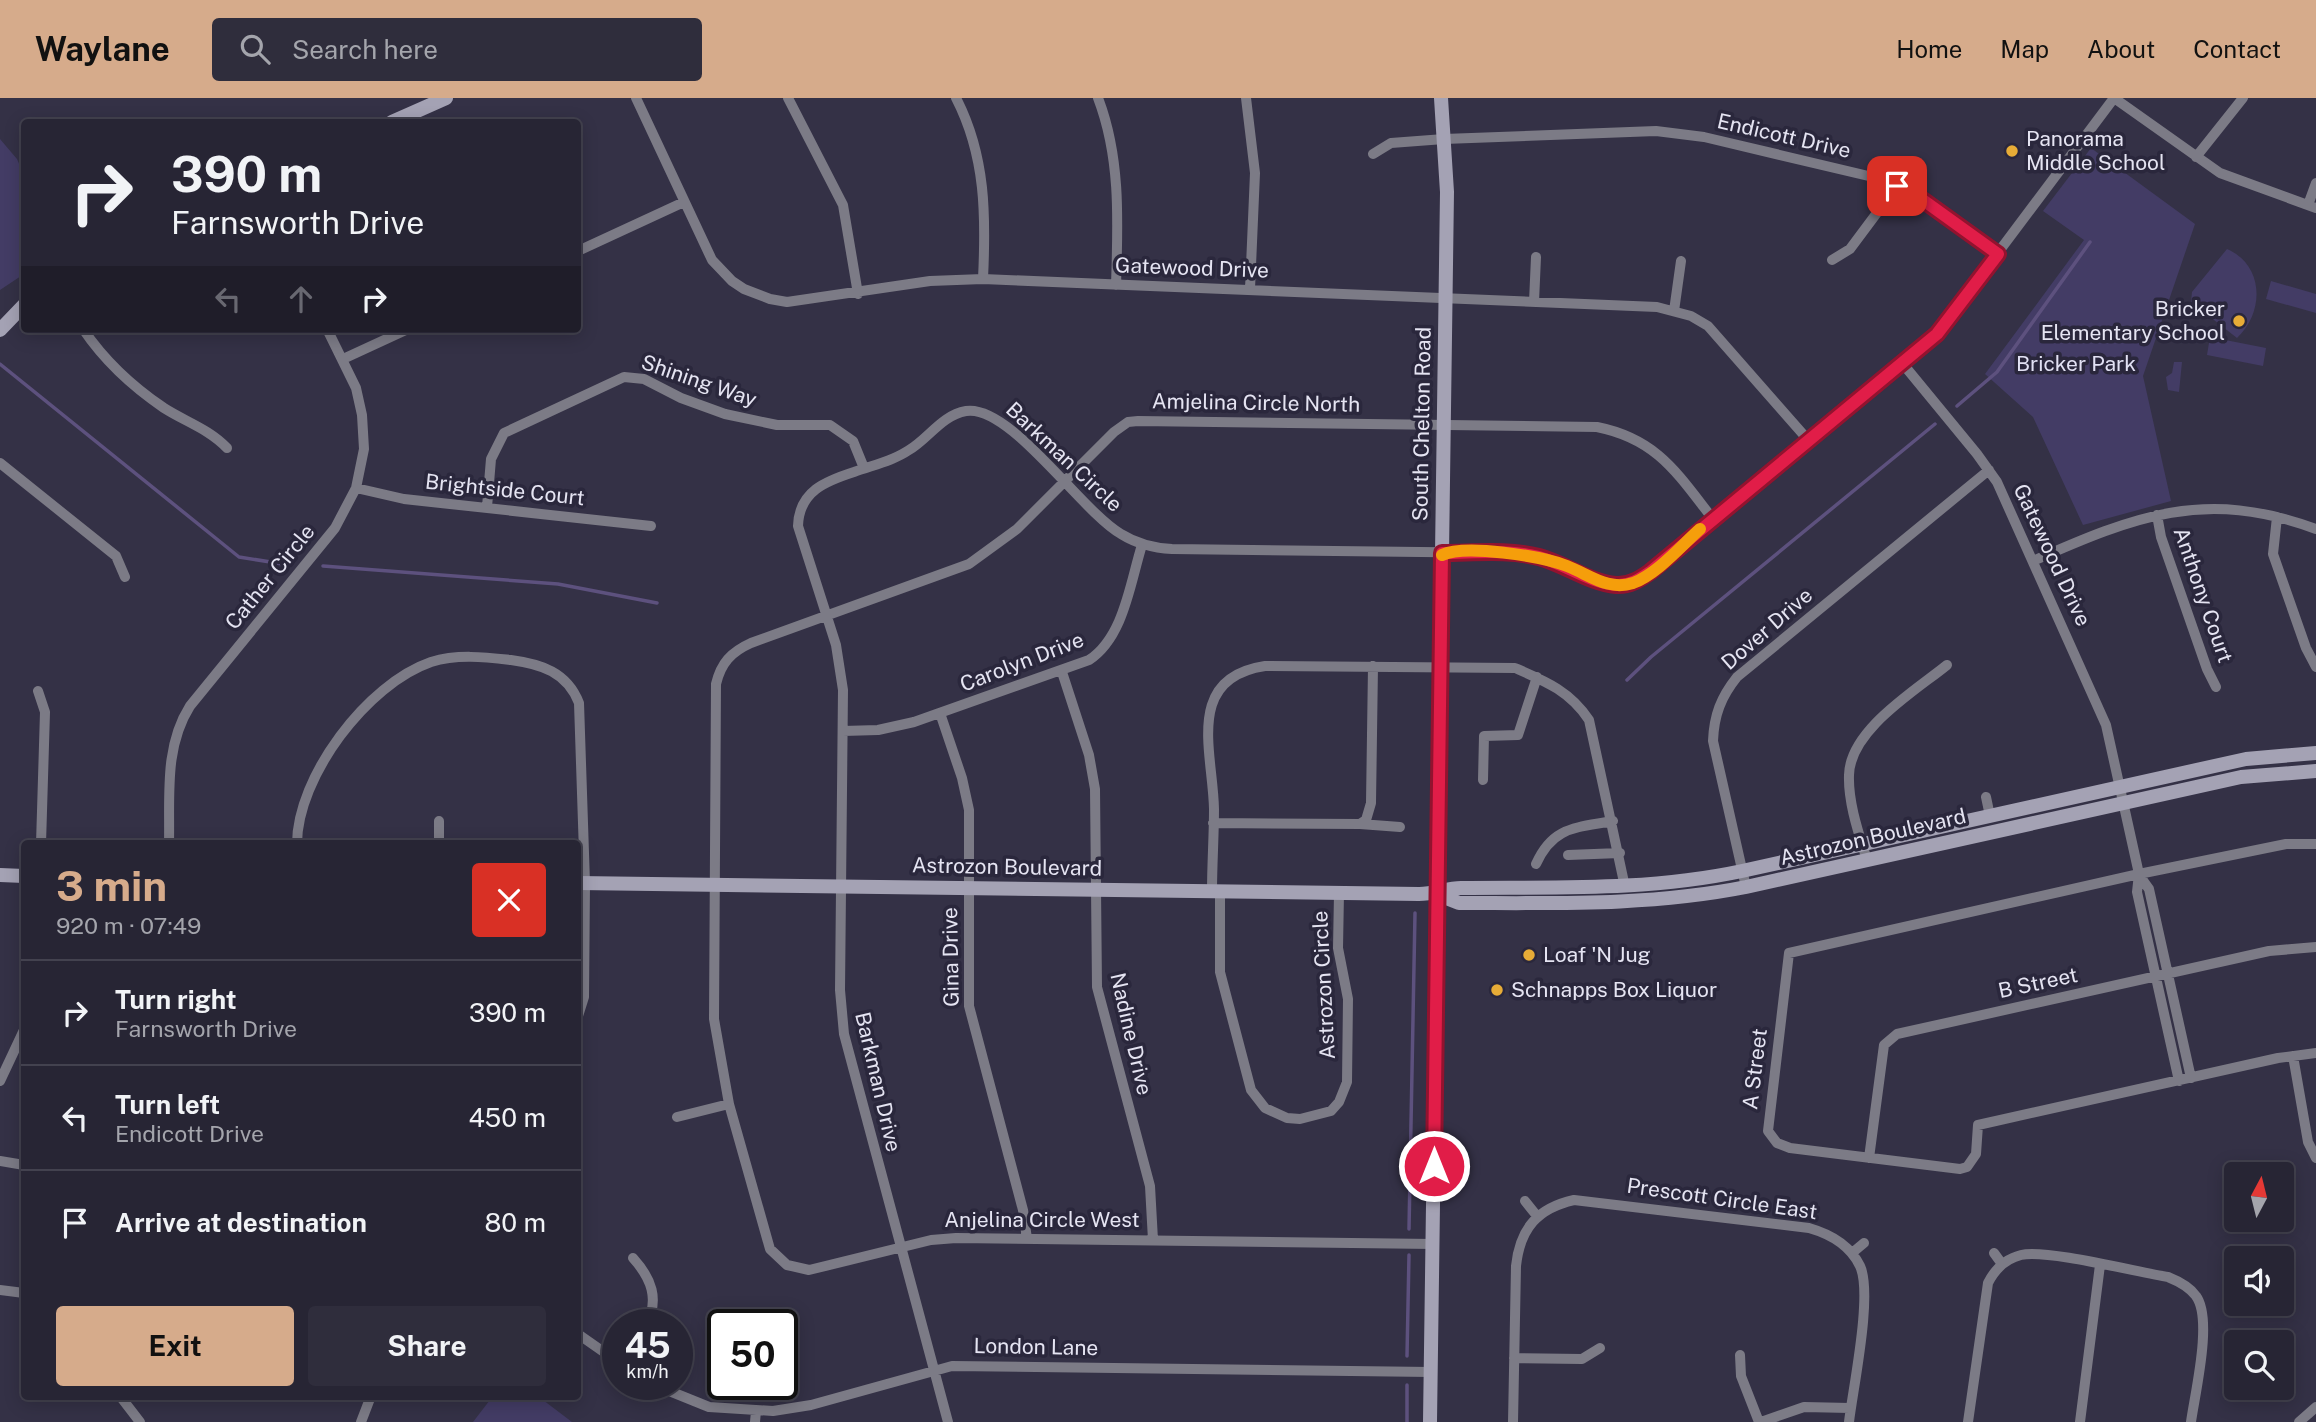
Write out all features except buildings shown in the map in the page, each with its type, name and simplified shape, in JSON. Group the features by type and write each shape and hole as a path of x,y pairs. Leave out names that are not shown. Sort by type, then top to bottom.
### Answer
{"main road":[{"path":"399,119 446,98"},
{"name":"South Chelton Road","path":"1430,1422 1447,192 1441,98"},
{"path":"0,330 21,308"},
{"name":"Astrozon Boulevard","path":"581,883 1436,894 1457,888 1625,887 1687,882 2246,760 2316,753"},
{"name":"Astrozon Boulevard","path":"1436,894 1459,903 1626,903 1680,899 1746,887 2241,777 2316,771"},
{"path":"0,875 21,876"}],"street":[{"name":"Gatewood Drive","path":"636,98 712,260 732,281 770,299 787,302 858,294 930,281 983,279 1657,307 1674,311 1708,326 1725,342 1809,441"},
{"path":"788,98 843,205 858,294"},
{"path":"956,98 975,146 983,183 983,279"},
{"path":"1098,98 1106,124 1117,191 1116,285"},
{"path":"1246,98 1255,173 1251,289"},
{"path":"2115,98 2220,173 2312,206 2316,183"},
{"name":"Barkman Circle","path":"825,617 801,539 798,515 813,490 908,452 946,420 956,414 973,411 1002,421 1110,527 1142,545 1171,549 1507,553 1538,557 1569,566 1602,583 1619,586 1635,582 1903,364 1953,317 2115,98"},
{"path":"2196,158 2243,98"},
{"name":"Endicott Drive","path":"1373,154 1391,143 1444,139 1656,131 1680,133 1877,178 1916,195 1998,254"},
{"path":"1832,260 1850,249 1897,186"},
{"path":"581,250 684,202"},
{"path":"1534,302 1536,257"},
{"path":"1674,311 1681,261"},
{"path":"87,333 134,385 164,407 214,433 228,448"},
{"name":"Cather Circle","path":"169,840 171,762 178,727 191,706 335,528 356,488 363,461 364,428 360,401 329,333"},
{"path":"342,359 399,333"},
{"name":"Gatewood Drive","path":"1903,364 1989,470 2099,705 2139,874 2137,892 2162,976"},
{"name":"Shining Way","path":"487,507 491,459 504,433 624,377 644,379 701,407 736,417 777,425 830,425 853,441 864,468"},
{"name":"Amjelina Circle North","path":"825,617 969,564 1017,529 1114,432 1128,422 1597,427 1619,432 1653,449 1713,519"},
{"path":"0,463 116,556 125,577"},
{"name":"Dover Drive","path":"1746,887 1713,741 1714,722 1726,691 1737,677 1989,470"},
{"name":"Brightside Court","path":"356,488 404,499 651,526"},
{"path":"2033,561 2096,533 2157,515 2218,509 2277,517 2316,529"},
{"name":"Anthony Court","path":"2157,515 2166,550 2207,669 2216,687"},
{"path":"2277,517 2273,554 2306,648 2316,667"},
{"name":"Carolyn Drive","path":"843,731 891,728 1062,672 1089,660 1105,647 1116,625 1142,545"},
{"name":"Barkman Drive","path":"825,617 841,665 843,731 840,990 844,1034 948,1422"},
{"name":"Anjelina Circle West","path":"825,617 740,648 723,664 716,684 712,1002 729,1104 765,1237 778,1259 787,1265 809,1270 944,1238 1434,1244"},
{"path":"297,840 299,816 306,793 340,738 366,708 408,673 430,663 469,656 539,664 560,676 576,693 579,702 581,840"},
{"name":"Astrozon Circle","path":"1339,893 1338,948 1348,999 1348,1082 1339,1102 1331,1111 1300,1119 1287,1118 1265,1108 1251,1090 1220,972 1208,715 1224,685 1242,672 1265,666 1439,665 1515,668 1567,693 1589,719 1620,853 1625,887"},
{"path":"1867,860 1849,773 1858,745 1869,729 1947,665"},
{"path":"1360,824 1366,820 1371,803 1373,666"},
{"name":"Nadine Drive","path":"1062,672 1092,770 1097,806 1097,987 1150,1186 1153,1240"},
{"path":"1483,780 1484,736 1518,735 1537,677"},
{"path":"38,691 45,712 41,840"},
{"name":"Gina Drive","path":"940,713 967,795 970,1006 1023,1210 1027,1239"},
{"path":"1986,797 1990,816"},
{"path":"439,821 439,840"},
{"path":"1536,864 1545,844 1551,838 1572,829 1613,821"},
{"path":"1213,823 1360,824 1400,827"},
{"name":"A Street","path":"2316,844 2286,844 2139,874 1789,953 1768,1131 1777,1143 1790,1148 1951,1168 1967,1167 1976,1154 1978,1125 2293,1056 2316,1054"},
{"path":"1568,855 1620,853"},
{"path":"581,883 584,997 581,1006"},
{"name":"B Street","path":"1869,1158 1885,1040 1897,1034 2269,951 2316,947"},
{"path":"2162,976 2191,1078"},
{"path":"2162,976 2179,1081"},
{"path":"0,1081 21,1036"},
{"path":"2293,1056 2308,1142 2316,1158"},
{"path":"677,1117 729,1104"},
{"path":"0,1161 21,1165"},
{"name":"Prescott Circle East","path":"1537,1216 1556,1204 1583,1200 1809,1228 1824,1233 1852,1253"},
{"path":"1513,1422 1517,1253 1524,1233 1537,1216 1525,1201"},
{"path":"1849,1422 1864,1296 1860,1267 1852,1253 1864,1243"},
{"path":"1994,1253 2002,1264"},
{"path":"1969,1422 1984,1296 1994,1272 2002,1264 2022,1255 2036,1254 2168,1277 2196,1296 2204,1318 2191,1422"},
{"path":"633,1258 648,1276 652,1287 653,1309"},
{"path":"2080,1422 2100,1265"},
{"path":"0,1290 21,1293"},
{"path":"581,1336 602,1351"},
{"path":"1514,1358 1582,1359 1600,1348"},
{"path":"1740,1355 1741,1376 1760,1422 1804,1407 1850,1408"},
{"name":"London Lane","path":"692,1400 709,1407 756,1417 811,1405 933,1369 965,1365 1431,1372"},
{"path":"123,1400 140,1422"},
{"path":"361,1422 369,1400"},
{"path":"2299,1422 2316,1407"}],"green space":[{"path":"0,139 21,168 21,276 0,290"},
{"name":"Bricker Park","path":"2091,148 2195,224 2143,376 2171,501 2083,525 2033,417 1985,374 2084,240 2043,211"},
{"path":"2227,249 2239,256 2248,266 2254,277 2256,290 2252,315 2237,338 2191,302 2192,292"},
{"path":"2271,281 2316,294 2316,313 2266,299"},
{"path":"2210,337 2266,348 2263,366 2207,355"},
{"path":"2174,362 2182,362 2179,392 2168,390 2166,377 2172,373"},
{"path":"490,1400 543,1400 572,1422 473,1422"}],"waterway":[{"path":"1957,406 1997,372 2090,242"},
{"path":"0,364 239,557 283,564"},
{"path":"1627,680 1651,657 1935,424"},
{"path":"323,566 558,584 657,603"},
{"path":"1409,1229 1415,913"},
{"path":"1407,1356 1409,1255"},
{"path":"1407,1385 1407,1422"}],"slow traffic":[{"path":"1442,555 1507,553 1538,557 1569,566 1602,583 1619,586 1635,582 1650,572 1700,529"}],"place":[{"name":"Panorama Middle School","path":"2012,151"},
{"name":"Bricker Elementary School","path":"2239,321"},
{"name":"Loaf 'N Jug","path":"1529,955"},
{"name":"Schnapps Box Liquor","path":"1497,990"}],"route":[{"path":"1434,1166 1438,691 1442,553 1507,553 1538,557 1569,566 1602,583 1619,586 1635,582 1650,572 1937,334 1953,317 1998,254 1916,195 1897,186"}]}
